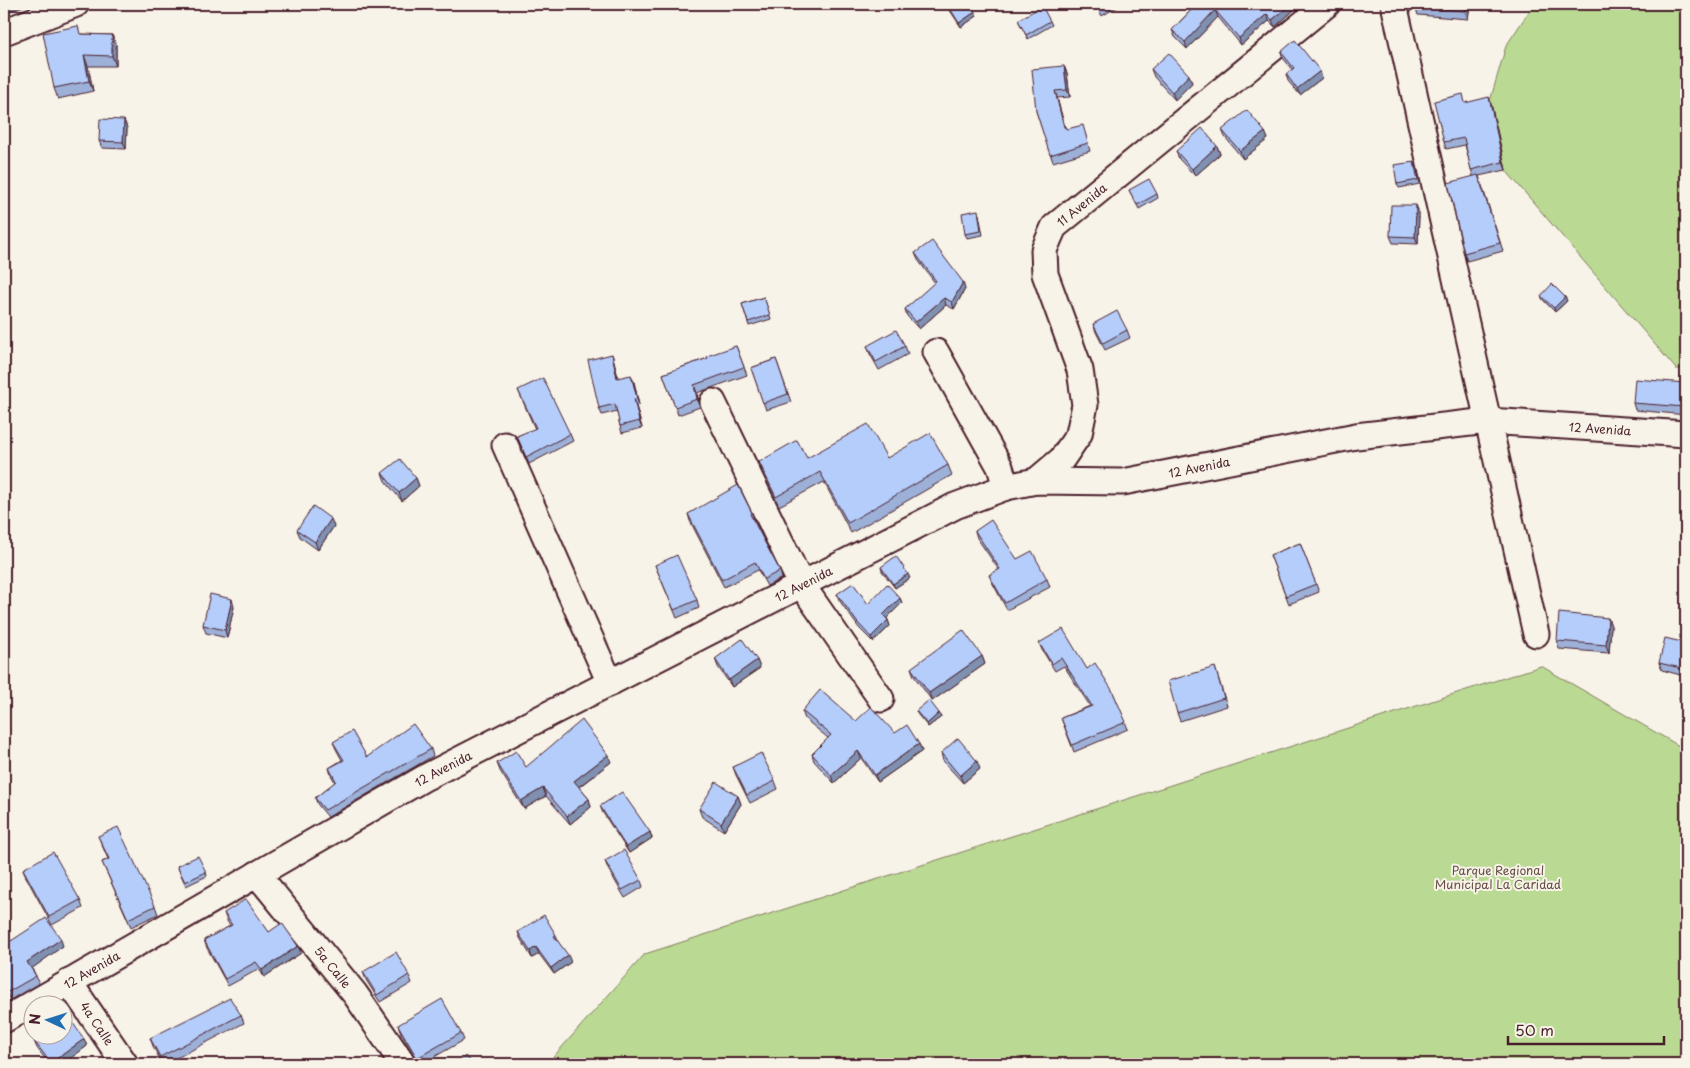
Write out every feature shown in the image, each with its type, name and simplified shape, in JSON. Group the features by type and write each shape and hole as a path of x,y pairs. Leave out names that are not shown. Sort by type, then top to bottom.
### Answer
{"street":[{"path":"4,32 76,4"},
{"name":"11 Avenida","path":"1036,481 1062,459 1079,434 1085,405 1080,370 1046,274 1044,250 1054,227 1327,4"},
{"path":"1394,4 1536,634"},
{"path":"936,352 1000,467 1006,487"},
{"path":"713,402 801,584 881,699"},
{"name":"12 Avenida","path":"4,1020 426,777 954,506 1006,487 1036,481 1123,482 1356,436 1488,420 1686,434"},
{"path":"504,445 610,683"},
{"name":"5a Calle","path":"257,874 355,994 394,1061"},
{"name":"4a Calle","path":"69,982 125,1064"}],"green space":[{"path":"1534,4 1686,4 1686,369 1676,369 1479,139 1506,46"},
{"name":"Parque Regional Municipal La Caridad","path":"1541,666 1686,750 1686,1064 547,1064 645,954"}],"building":[{"path":"970,4 975,12 959,23 948,5"},
{"path":"1097,4 1107,4 1100,8"},
{"path":"1197,4 1291,4 1272,20 1267,14 1239,38 1215,10 1185,42 1172,30"},
{"path":"1416,4 1466,4 1465,11 1415,7"},
{"path":"1042,6 1050,21 1026,35 1018,20"},
{"path":"78,26 80,34 112,35 112,56 84,55 89,81 54,88 43,33"},
{"path":"1295,40 1320,71 1297,89 1286,74 1294,68 1281,52"},
{"path":"1169,53 1189,75 1172,92 1151,69"},
{"path":"1064,66 1067,90 1055,91 1064,127 1067,129 1083,125 1088,143 1050,155 1036,111 1032,69"},
{"path":"1463,94 1465,103 1489,97 1503,162 1471,170 1464,138 1444,142 1434,101"},
{"path":"1247,110 1265,132 1240,151 1222,130"},
{"path":"100,119 124,120 123,142 99,141"},
{"path":"1202,128 1217,146 1192,169 1176,151"},
{"path":"1414,162 1418,180 1397,184 1394,165"},
{"path":"1478,175 1500,243 1464,253 1448,183"},
{"path":"1149,179 1157,194 1137,205 1129,190"},
{"path":"1391,205 1416,205 1415,237 1390,236"},
{"path":"978,210 981,231 965,234 962,213"},
{"path":"932,241 963,282 952,302 944,298 916,322 905,309 936,281 915,253"},
{"path":"1552,284 1565,297 1554,308 1541,296"},
{"path":"764,297 770,315 748,322 742,304"},
{"path":"1117,311 1127,330 1103,343 1093,324"},
{"path":"896,330 905,346 876,362 867,346"},
{"path":"736,346 744,367 694,385 697,399 675,407 663,374"},
{"path":"612,354 617,378 631,375 637,398 634,399 639,421 620,426 615,404 599,408 588,360"},
{"path":"776,359 788,394 763,403 751,368"},
{"path":"543,378 570,434 526,457 517,436 536,428 518,390"},
{"path":"1635,379 1686,383 1685,407 1633,403"},
{"path":"868,424 887,458 930,433 948,465 848,523 820,472 776,497 759,462 797,440 807,458"},
{"path":"400,459 416,478 399,493 382,473"},
{"path":"738,485 752,513 750,514 780,571 764,579 755,562 722,580 688,514"},
{"path":"313,506 331,519 315,542 297,530"},
{"path":"991,520 1017,559 1032,551 1047,579 1005,603 989,575 1000,569 975,531"},
{"path":"1300,543 1316,584 1286,596 1270,555"},
{"path":"677,555 697,600 674,610 655,565"},
{"path":"896,556 908,574 893,584 881,567"},
{"path":"853,583 868,604 887,584 900,598 883,615 888,620 871,637 857,622 837,594"},
{"path":"210,594 232,599 225,630 203,625"},
{"path":"1559,613 1608,618 1606,645 1557,641"},
{"path":"1063,629 1087,669 1095,663 1112,690 1126,722 1072,745 1061,718 1092,706 1061,658 1052,664 1039,643"},
{"path":"963,630 982,656 929,693 911,668"},
{"path":"1665,638 1686,643 1681,668 1659,663"},
{"path":"742,639 757,660 729,680 715,659"},
{"path":"1215,667 1224,698 1177,713 1168,681"},
{"path":"1686,684 1686,702 1679,698"},
{"path":"820,690 856,721 871,707 895,733 907,725 919,744 875,775 858,751 831,775 812,754 831,735 802,711"},
{"path":"929,700 939,713 927,724 916,711"},
{"path":"582,720 608,755 574,781 589,799 567,816 543,788 521,801 497,763 516,751 526,767"},
{"path":"413,724 431,749 325,810 315,798 336,781 329,768 344,760 333,742 352,731 367,757"},
{"path":"958,738 977,761 960,776 941,753"},
{"path":"761,753 775,781 747,795 733,767"},
{"path":"716,782 738,796 721,823 699,809"},
{"path":"622,792 650,832 626,847 600,806"},
{"path":"118,827 155,906 128,919 102,862 109,859 98,836"},
{"path":"624,850 641,880 622,890 605,861"},
{"path":"53,852 80,900 49,917 23,869"},
{"path":"198,856 206,872 185,882 177,866"},
{"path":"246,899 269,932 282,923 298,946 262,970 256,962 225,979 204,940 232,925 224,913"},
{"path":"544,915 556,935 554,936 568,955 551,968 536,947 530,951 518,932"},
{"path":"46,918 61,939 27,962 36,976 8,992 4,986 4,929 11,941"},
{"path":"396,952 409,975 377,995 363,972"},
{"path":"230,998 241,1015 160,1057 150,1038"},
{"path":"442,999 461,1033 417,1058 398,1025"},
{"path":"72,1022 84,1039 51,1063 38,1046 72,1046"},
{"path":"465,1056 474,1064 458,1064"}]}
